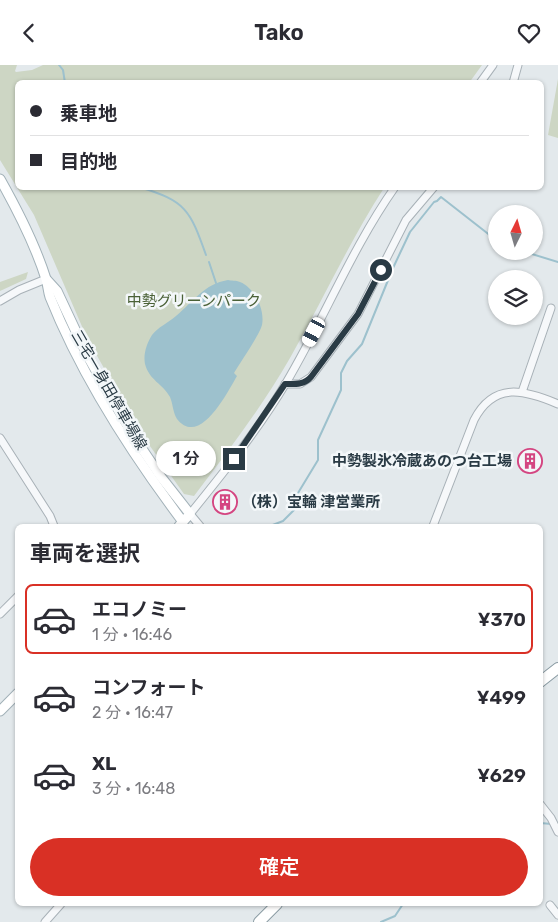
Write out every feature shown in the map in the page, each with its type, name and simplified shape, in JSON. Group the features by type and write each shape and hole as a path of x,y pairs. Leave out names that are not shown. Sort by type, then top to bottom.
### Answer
{"highway":[{"path":"543,679 558,668"},
{"path":"259,922 275,906"}],"main road":[{"name":"三宅一身田停車場線","path":"0,179 22,221 46,279 50,295 68,335 111,417 150,479 182,524"},
{"name":"三宅一身田停車場線","path":"46,279 57,291 87,355 132,434 161,477 190,514 184,524"},
{"path":"0,711 15,696"}],"street":[{"path":"482,80 493,65"},
{"path":"514,80 518,65"},
{"path":"198,524 190,514 251,436 285,384 363,240 393,190"},
{"path":"285,384 300,384 308,381 358,314 406,220 431,190"},
{"path":"0,301 19,290 46,279"},
{"path":"522,392 551,308"},
{"path":"434,524 477,413 486,403 495,397 508,393 522,392 536,395 558,404"},
{"path":"0,439 50,516 53,524"},
{"path":"0,614 15,599"},
{"path":"543,808 551,818 558,833"},
{"path":"550,905 558,915"},
{"path":"44,922 58,906"}],"green space":[{"name":"中勢グリーンパーク","path":"0,65 17,65 16,72 32,70 43,65 482,65 471,80 15,80 15,184 0,160"},
{"path":"558,79 558,138 548,135"},
{"name":"中勢グリーンパーク","path":"19,190 383,190 359,229 302,337 268,394 194,496 184,494 140,432 87,338 34,215"},
{"path":"28,272 26,279 0,291 0,282"}],"water":[{"path":"228,280 240,282 254,294 262,313 262,325 254,342 234,373 237,376 220,404 204,422 195,427 186,426 177,419 170,397 147,369 145,364 146,349 154,332 176,316 206,289"}],"waterway":[{"path":"59,65 63,70 65,80"},
{"path":"149,190 167,197 184,209 195,227 206,255"},
{"path":"275,524 283,521 296,508 298,493 318,460 318,440 341,390 341,373 347,361 362,344 410,232 434,202 441,197 488,234"},
{"path":"543,257 558,262"},
{"path":"209,262 216,283"},
{"path":"543,823 552,824"},
{"path":"381,922 395,916 402,906"}],"place":[{"name":"中勢製氷冷蔵あのつ台工場","path":"530,461"},
{"name":"（株）宝輪 津営業所","path":"225,502"}],"route":[{"path":"234,459 285,384 300,384 308,381 358,314 381,270"}]}
